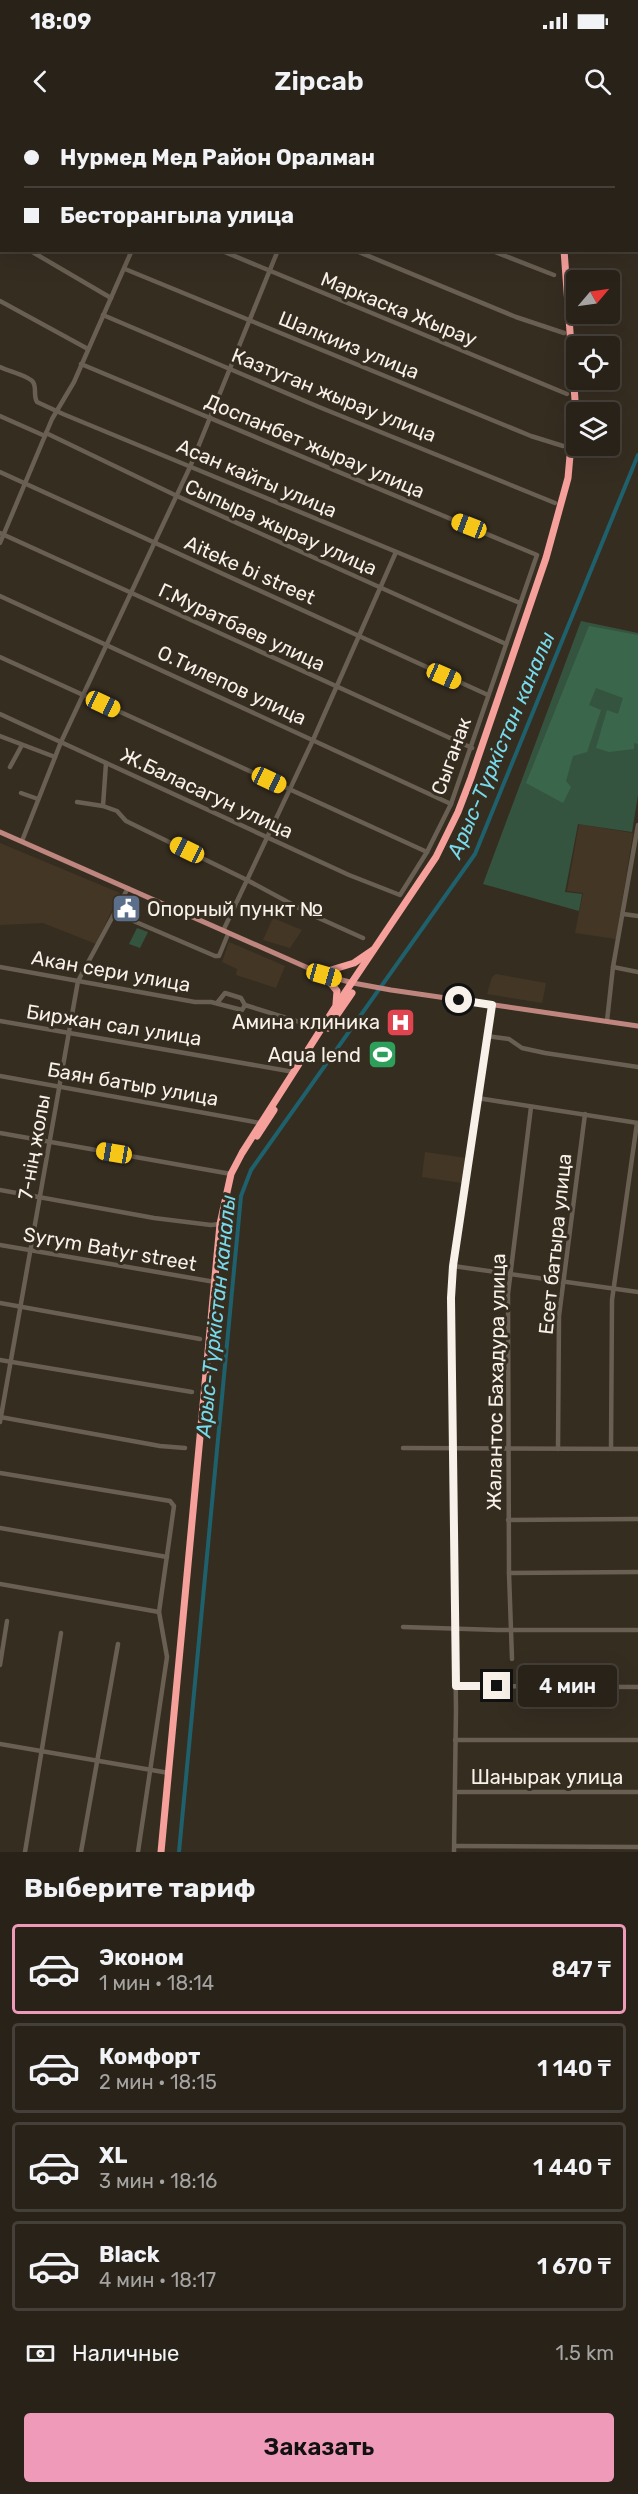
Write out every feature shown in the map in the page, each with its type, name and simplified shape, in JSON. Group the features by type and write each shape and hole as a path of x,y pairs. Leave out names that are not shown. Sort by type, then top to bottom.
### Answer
{"highway":[{"path":"566,252 575,336"},
{"path":"163,1852 229,1196 235,1176 246,1155 436,857 458,812 546,558 562,505 572,450 575,400 566,252"},
{"path":"163,1852 168,1773 220,1224 231,1174 260,1123 336,1006 355,984 440,859 462,813 550,559 573,479 576,456"},
{"path":"336,1006 337,991 322,974 348,966 376,949"}],"main road":[{"path":"0,832 322,974 355,984 391,990 638,1026"}],"street":[{"path":"32,252 111,298"},
{"path":"0,543 46,435 125,270 131,252"},
{"name":"Маркаска Жырау","path":"224,252 567,394"},
{"path":"22,841 82,695 190,467 277,252"},
{"path":"359,252 516,317 564,333"},
{"path":"495,252 554,275"},
{"name":"Шалкииз улица","path":"125,270 531,436 563,446"},
{"path":"0,301 88,349"},
{"name":"Казтуган жырау улица","path":"103,315 555,503"},
{"name":"Доспанбет жырау улица","path":"81,364 537,555"},
{"name":"Асан кайгы улица","path":"0,367 31,379 34,384 34,398 37,402 520,603"},
{"name":"Сыпыра жырау улица","path":"0,416 506,644"},
{"name":"Aiteke bi street","path":"0,472 153,544 488,695"},
{"name":"Г.Муратбаев улица","path":"2,534 472,748"},
{"path":"115,913 219,956 247,880 313,740 396,552"},
{"name":"Сыганак","path":"402,893 427,852 451,804 537,555"},
{"name":"О.Тилепов улица","path":"0,596 451,804"},
{"path":"0,657 427,852"},
{"name":"Ж.Баласагун улица","path":"0,714 396,895 402,893"},
{"path":"0,736 55,757"},
{"path":"10,768 22,745"},
{"path":"103,806 106,763"},
{"path":"21,793 38,799"},
{"path":"77,802 103,806 117,811 126,821 247,880 312,915 363,938"},
{"path":"607,1021 613,967 635,858 638,825"},
{"name":"7-нің жолы","path":"0,1419 78,981 128,888"},
{"path":"623,914 638,916"},
{"name":"Акан сери улица","path":"0,967 242,1010 245,1005"},
{"path":"613,967 638,972"},
{"name":"Акан сери улица","path":"217,1004 225,993 241,998 245,1005 322,1029"},
{"path":"492,1005 453,1266 451,1298 456,1686 455,1849 638,1847"},
{"name":"Биржан сал улица","path":"0,1021 294,1072"},
{"path":"486,1036 509,1039 522,1048 545,1053 638,1067"},
{"name":"Баян батыр улица","path":"0,1076 260,1123"},
{"path":"477,1098 638,1123 614,1288 611,1449"},
{"name":"Жалантос Бахадура улица","path":"512,1659 508,1574 507,1450 509,1275 531,1107"},
{"name":"Есет батыра улица","path":"558,1449 559,1316 585,1114"},
{"path":"0,1133 231,1174"},
{"path":"0,1190 154,1218 211,1225 220,1224"},
{"name":"Syrym Batyr street","path":"0,1245 215,1282"},
{"path":"453,1266 638,1292"},
{"path":"0,1303 200,1339"},
{"path":"0,1360 192,1392"},
{"path":"0,1419 160,1446 185,1448"},
{"path":"403,1448 638,1449"},
{"path":"0,1473 170,1501 175,1509 159,1612 167,1657 138,1852"},
{"path":"508,1520 638,1519"},
{"path":"0,1528 167,1557"},
{"path":"508,1574 638,1572"},
{"path":"0,1584 159,1612"},
{"path":"0,1665 7,1621"},
{"path":"402,1627 638,1630"},
{"path":"25,1852 61,1633"},
{"path":"81,1852 118,1644"},
{"path":"456,1686 638,1687"},
{"path":"455,1740 638,1740"},
{"path":"0,1744 168,1773"},
{"name":"Шанырак улица","path":"455,1792 638,1792"}],"shaded area":[{"path":"579,824 633,833 616,939 575,933 583,893 567,891"},
{"path":"0,843 120,893 96,944 43,923 0,925"},
{"path":"273,918 302,930 290,948 263,940"},
{"path":"229,942 285,966 276,988 236,975 237,969 222,962"},
{"path":"496,974 546,983 542,1003 487,994 492,977"},
{"path":"425,1152 466,1158 462,1183 422,1177"}],"green space":[{"path":"581,621 638,633 638,795 632,832 578,824 565,892 582,894 579,911 483,884"},
{"path":"589,626 638,635 638,744 634,743 634,749 609,752 596,748 607,710 618,714 623,698 596,688 589,705 601,710 587,752 573,756 566,781 571,787 563,803 526,783"},
{"path":"137,928 148,932 140,948 129,944"}],"waterway":[{"name":"Арыс-Түркістан каналы","path":"179,1852 241,1196 251,1170 475,854 638,455"}],"place":[{"name":"Опорный пункт №","path":"126,909"},
{"name":"Амина клиника","path":"401,1022"},
{"name":"Aqua lend","path":"382,1055"}],"route":[{"path":"459,1000 492,1005 453,1266 451,1298 456,1686 497,1686"}]}
